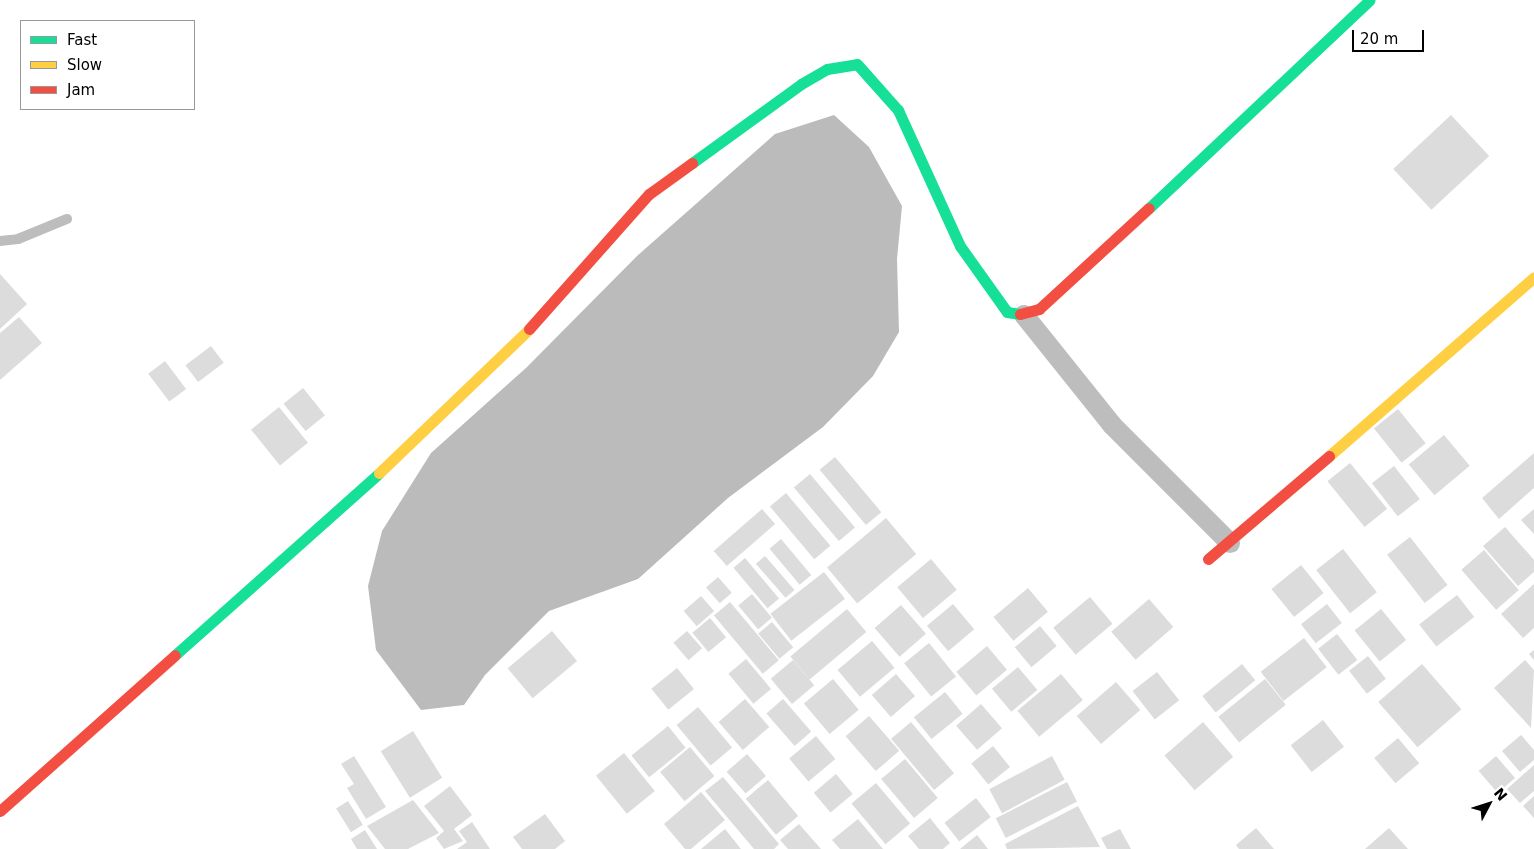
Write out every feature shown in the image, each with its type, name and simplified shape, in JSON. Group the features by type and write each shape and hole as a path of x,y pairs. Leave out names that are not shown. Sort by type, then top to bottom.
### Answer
{"street":[{"path":"1024,316 1039,309 1128,228 1370,0"},
{"path":"0,811 373,479 561,298 649,194 827,69 857,64 898,110 960,246 1007,312 1024,316 1112,425 1230,543"},
{"path":"1208,559 1230,543 1534,277"}],"lane":[{"path":"0,240 18,239 67,219"}],"shaded area":[{"path":"834,115 869,147 902,206 897,259 899,332 873,376 823,427 728,498 638,579 549,611 485,675 464,705 421,710 376,650 368,586 382,531 431,453 526,368 637,256 775,134"}],"building":[{"path":"1451,115 1489,156 1431,210 1393,169"},
{"path":"0,274 27,304 0,329"},
{"path":"19,317 42,343 0,380 0,333"},
{"path":"211,346 224,363 198,382 185,365"},
{"path":"165,361 186,389 169,402 148,374"},
{"path":"303,388 325,415 306,431 284,404"},
{"path":"279,407 308,443 280,465 251,430"},
{"path":"1398,409 1426,443 1402,463 1374,429"},
{"path":"1444,435 1470,466 1434,495 1409,465"},
{"path":"1534,453 1534,488 1499,519 1482,498"},
{"path":"835,457 881,512 866,525 820,470"},
{"path":"1350,463 1387,509 1365,527 1327,481"},
{"path":"1394,466 1420,499 1398,516 1372,483"},
{"path":"810,474 855,528 839,541 794,487"},
{"path":"786,493 830,546 814,559 770,506"},
{"path":"762,509 775,524 727,566 714,551"},
{"path":"1534,509 1534,534 1521,520"},
{"path":"886,518 916,554 857,603 827,567"},
{"path":"1505,527 1534,560 1534,572 1518,586 1483,546"},
{"path":"1410,537 1448,585 1425,603 1387,555"},
{"path":"781,539 811,575 800,585 770,549"},
{"path":"1343,549 1377,592 1350,613 1316,570"},
{"path":"1484,550 1519,590 1496,610 1461,570"},
{"path":"765,556 795,590 785,598 756,564"},
{"path":"745,558 779,599 768,608 734,568"},
{"path":"931,559 957,590 923,618 897,587"},
{"path":"1301,565 1324,593 1294,617 1271,589"},
{"path":"824,572 845,599 791,641 770,614"},
{"path":"718,577 732,593 720,603 706,587"},
{"path":"1534,584 1534,628 1523,638 1501,614"},
{"path":"1028,588 1048,612 1013,641 994,617"},
{"path":"752,594 772,618 758,629 738,606"},
{"path":"1457,595 1474,617 1436,647 1419,625"},
{"path":"701,596 714,611 697,626 684,611"},
{"path":"1090,597 1112,624 1076,655 1053,628"},
{"path":"1149,599 1173,627 1136,660 1111,632"},
{"path":"730,602 779,660 763,674 714,615"},
{"path":"953,604 974,629 948,651 927,626"},
{"path":"1327,604 1342,623 1316,643 1301,624"},
{"path":"901,605 926,634 900,657 875,628"},
{"path":"847,609 866,632 810,680 790,657"},
{"path":"1381,609 1406,640 1380,661 1355,630"},
{"path":"710,618 726,637 708,652 692,633"},
{"path":"772,622 793,647 779,659 758,634"},
{"path":"1040,626 1057,646 1031,667 1015,647"},
{"path":"552,631 577,661 533,698 508,668"},
{"path":"687,631 702,648 689,660 673,643"},
{"path":"1337,634 1357,660 1338,675 1318,649"},
{"path":"1304,638 1327,667 1283,701 1261,672"},
{"path":"872,641 894,668 860,697 838,670"},
{"path":"929,643 956,676 931,697 904,663"},
{"path":"987,646 1007,670 976,695 956,672"},
{"path":"1534,650 1534,660 1529,654"},
{"path":"1368,656 1386,679 1367,694 1349,671"},
{"path":"746,659 771,689 753,704 728,674"},
{"path":"793,660 814,685 792,704 771,679"},
{"path":"1525,660 1534,670 1531,728 1494,688"},
{"path":"1242,664 1255,680 1216,712 1202,696"},
{"path":"1422,664 1461,709 1418,747 1378,702"},
{"path":"1018,667 1037,690 1011,712 992,689"},
{"path":"677,668 694,689 668,710 651,689"},
{"path":"1157,672 1179,700 1155,719 1133,691"},
{"path":"896,674 915,696 891,717 872,695"},
{"path":"1061,674 1083,700 1039,737 1017,711"},
{"path":"833,679 859,710 830,734 804,703"},
{"path":"1265,679 1286,705 1239,742 1218,717"},
{"path":"1116,682 1140,710 1101,744 1077,716"},
{"path":"945,692 963,714 932,739 914,717"},
{"path":"745,699 769,727 743,750 719,722"},
{"path":"783,699 811,731 795,746 766,713"},
{"path":"981,704 1002,728 977,750 956,726"},
{"path":"698,707 732,748 711,766 677,725"},
{"path":"869,716 899,751 876,771 846,736"},
{"path":"1323,720 1344,747 1312,772 1291,745"},
{"path":"911,722 954,773 934,790 891,739"},
{"path":"1203,722 1233,757 1195,790 1165,755"},
{"path":"668,726 686,748 649,777 631,756"},
{"path":"413,731 442,778 410,798 381,751"},
{"path":"1521,735 1534,750 1534,760 1520,772 1502,751"},
{"path":"816,736 835,759 808,781 789,758"},
{"path":"1398,738 1419,763 1395,783 1374,758"},
{"path":"993,746 1010,767 988,785 971,764"},
{"path":"690,747 714,776 685,801 660,772"},
{"path":"624,753 655,791 627,814 596,776"},
{"path":"747,754 766,776 746,794 727,772"},
{"path":"354,756 386,807 366,819 347,788 354,784 341,764"},
{"path":"1052,756 1065,780 1002,813 989,789"},
{"path":"1496,756 1515,778 1498,793 1479,771"},
{"path":"905,759 938,798 914,818 881,779"},
{"path":"1534,765 1534,791 1520,803 1507,789"},
{"path":"836,774 853,794 830,813 814,793"},
{"path":"723,777 779,844 774,849 754,849 705,791"},
{"path":"768,780 798,816 776,835 746,799"},
{"path":"1067,782 1077,802 1006,838 996,818"},
{"path":"876,783 910,824 886,844 851,804"},
{"path":"450,786 472,815 454,829 463,841 444,849 436,838 444,831 424,806"},
{"path":"701,792 725,820 691,849 685,849 664,824"},
{"path":"1534,796 1534,818 1523,806"},
{"path":"976,798 991,817 959,842 944,823"},
{"path":"413,800 439,833 408,849 385,849 367,826"},
{"path":"348,801 363,825 351,832 336,808"},
{"path":"1078,806 1100,847 1007,849 1005,844"},
{"path":"545,814 565,841 555,849 522,849 513,837"},
{"path":"930,818 950,843 943,849 919,849 908,836"},
{"path":"858,819 883,849 840,849 832,840"},
{"path":"472,822 490,849 457,849 467,842 459,831"},
{"path":"799,824 821,849 788,849 780,840"},
{"path":"1256,828 1274,849 1239,849 1236,845"},
{"path":"1389,828 1408,849 1365,849"},
{"path":"725,829 741,849 701,849"},
{"path":"1120,829 1131,849 1107,849 1101,838"},
{"path":"365,830 377,849 357,849 351,839"},
{"path":"977,835 988,849 960,849"}],"traffic: fast":[{"path":"1149,208 1370,0"},
{"path":"692,163 801,84 827,69 857,64 898,110 960,246 1007,312 1020,314"},
{"path":"175,655 379,473"}],"traffic: slow":[{"path":"1329,456 1534,277"},
{"path":"379,473 529,329"}],"traffic: jam":[{"path":"529,329 649,194 692,163"},
{"path":"1020,314 1039,309 1149,208"},
{"path":"1208,559 1329,456"},
{"path":"0,811 175,655"}]}
